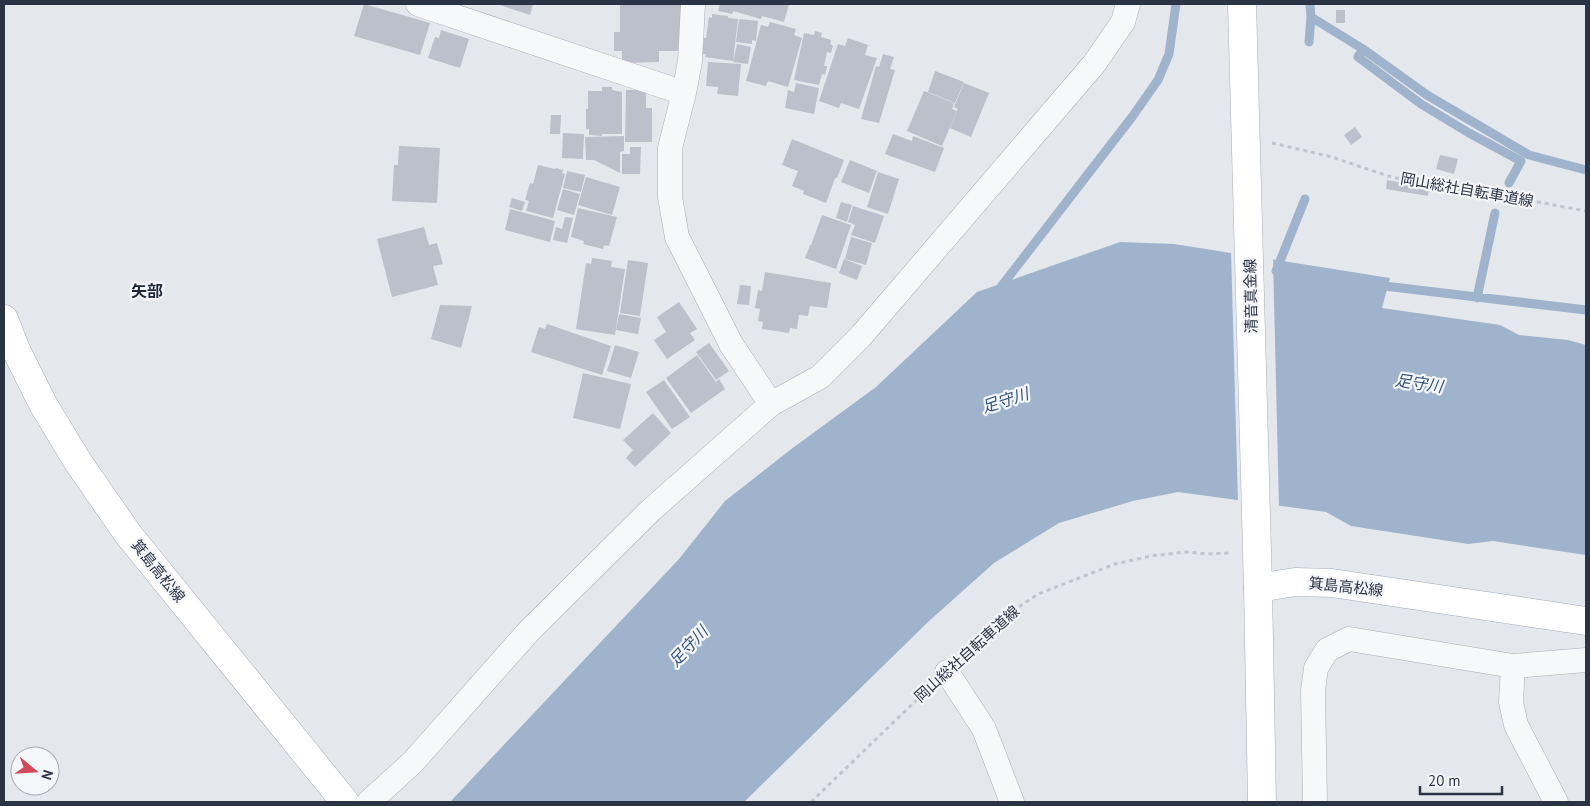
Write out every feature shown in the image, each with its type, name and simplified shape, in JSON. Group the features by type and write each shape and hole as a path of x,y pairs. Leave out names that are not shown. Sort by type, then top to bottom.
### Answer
{"main road":[{"name":"清音真金線","path":"1242,4 1248,168 1258,588"},
{"name":"箕島高松線","path":"4,319 10,351 78,462 128,534 345,802"},
{"name":"箕島高松線","path":"1258,588 1295,582 1332,584 1586,621"},
{"path":"1258,588 1262,802"}],"street":[{"path":"418,4 684,93"},
{"path":"693,4 690,61 670,148 670,197 677,237 731,344 771,404"},
{"path":"369,802 413,762 529,631 644,517 771,404 820,377 861,336 1094,64 1123,22 1128,4"},
{"path":"1315,802 1313,691 1316,668 1327,650 1349,639 1513,666 1586,660"},
{"path":"1513,666 1511,702 1516,725 1556,802"},
{"path":"947,672 984,729 1012,802"}],"path":[{"name":"岡山総社自転車道線","path":"1272,142 1332,157 1388,176 1435,186 1496,194 1586,211"},
{"name":"岡山総社自転車道線","path":"811,802 984,636 1010,613 1038,594 1115,564 1151,556 1186,552 1208,554 1257,544"}],"water":[{"name":"足守川","path":"1120,242 1174,244 1390,278 1382,308 1500,325 1519,335 1568,340 1586,345 1586,555 1493,541 1468,544 1351,526 1326,512 1178,492 1133,501 1059,523 994,563 928,622 744,802 450,802 679,559 725,501 790,450 876,387 977,292"}],"pier":[{"path":"1231,250 1273,257 1279,508 1238,502"}],"building":[{"path":"364,4 430,23 420,55 354,36"},
{"path":"497,4 533,4 530,15"},
{"path":"620,4 681,4 682,51 659,51 659,62 622,63 622,51 614,51 614,32 620,32"},
{"path":"720,4 789,4 784,22 762,16 761,19 733,11 732,14 718,11"},
{"path":"1336,10 1345,10 1345,23 1336,23"},
{"path":"712,14 738,19 733,61 705,57 706,54 702,54 709,17 712,18"},
{"path":"739,19 758,21 756,41 752,40 752,44 736,42"},
{"path":"770,22 796,29 794,35 802,38 788,87 768,81 766,86 746,81 761,25 768,27"},
{"path":"441,30 469,39 460,68 428,58 435,37 439,38"},
{"path":"815,31 822,33 821,37 831,40 830,44 833,46 831,53 827,52 824,66 827,66 825,75 822,74 819,85 794,80 804,33 814,35"},
{"path":"848,38 868,45 865,55 877,58 859,109 841,103 839,108 819,101 838,44 845,46"},
{"path":"737,44 751,47 748,64 733,62"},
{"path":"883,54 894,57 890,69 895,70 879,123 861,119 876,66 879,67"},
{"path":"708,62 741,64 738,96 717,94 718,87 706,86"},
{"path":"935,71 964,82 955,103 928,92"},
{"path":"796,83 819,88 814,114 785,108 788,90 794,92"},
{"path":"964,83 989,93 971,137 950,128 958,109 954,107"},
{"path":"602,87 612,87 612,90 622,92 622,134 589,135 589,129 586,129 588,91 602,91"},
{"path":"626,90 646,90 646,108 652,108 652,142 625,142"},
{"path":"924,91 954,103 952,109 957,111 942,146 907,131"},
{"path":"551,115 561,115 560,134 550,134"},
{"path":"1355,127 1362,137 1351,145 1344,135"},
{"path":"563,133 584,134 583,159 562,158"},
{"path":"893,134 912,141 913,136 944,148 935,172 885,154"},
{"path":"624,136 624,151 620,152 620,173 594,160 586,160 585,137"},
{"path":"792,139 844,160 826,203 803,194 804,191 792,186 798,171 782,165"},
{"path":"399,146 440,148 437,203 392,201 394,165 398,165"},
{"path":"630,147 641,147 640,174 622,174 622,154 630,154"},
{"path":"1440,155 1458,159 1454,174 1436,169"},
{"path":"850,160 877,171 869,193 841,182"},
{"path":"538,165 563,170 562,173 565,174 553,218 526,211 529,201 525,200 530,183 533,184"},
{"path":"567,171 585,175 581,192 563,188"},
{"path":"878,172 899,179 888,214 867,207"},
{"path":"586,177 620,187 612,215 578,205"},
{"path":"1387,180 1429,188 1428,196 1386,189"},
{"path":"563,189 580,194 574,215 557,210"},
{"path":"512,198 525,202 522,211 509,207"},
{"path":"841,202 852,205 847,222 836,218"},
{"path":"853,206 884,216 875,243 851,235 855,225 848,222"},
{"path":"578,208 617,217 609,246 604,245 603,249 583,244 584,241 571,237"},
{"path":"510,209 555,221 550,242 505,230"},
{"path":"822,215 851,225 836,269 805,258"},
{"path":"565,217 573,218 567,243 553,240 556,227 562,229"},
{"path":"424,227 429,245 437,243 443,264 433,266 438,285 392,297 377,239"},
{"path":"851,237 872,243 866,265 845,259"},
{"path":"592,258 612,261 611,267 625,269 615,335 576,329 586,263 591,264"},
{"path":"844,259 862,266 857,280 839,273"},
{"path":"628,260 648,263 640,316 620,313"},
{"path":"765,272 831,283 827,308 810,306 808,316 799,315 797,329 790,328 789,333 762,329 763,322 758,321 760,309 755,308 758,290 762,291"},
{"path":"740,285 751,286 749,305 737,304"},
{"path":"679,302 697,329 690,333 695,340 667,359 654,340 666,332 657,317"},
{"path":"440,305 472,306 461,348 431,339"},
{"path":"619,314 641,318 638,334 616,330"},
{"path":"547,324 611,346 602,375 531,352 539,327 545,329"},
{"path":"709,343 729,371 716,380 696,352"},
{"path":"615,345 639,352 631,378 607,371"},
{"path":"697,355 716,382 719,379 725,389 691,413 666,378"},
{"path":"583,373 631,384 620,429 573,418"},
{"path":"664,380 690,417 672,429 646,392"},
{"path":"653,413 671,433 635,467 626,458 633,450 623,440"}],"waterway":[{"path":"997,292 1132,117 1158,80 1169,54 1176,4"},
{"path":"1309,42 1310,4"},
{"path":"1311,17 1363,49 1358,57 1421,104 1521,161 1509,183"},
{"path":"1363,49 1427,95 1529,155 1586,170"},
{"path":"1276,271 1305,199"},
{"path":"1477,298 1495,213"},
{"path":"1376,285 1586,310"}],"district":[{"name":"矢部","path":"147,291"}]}
